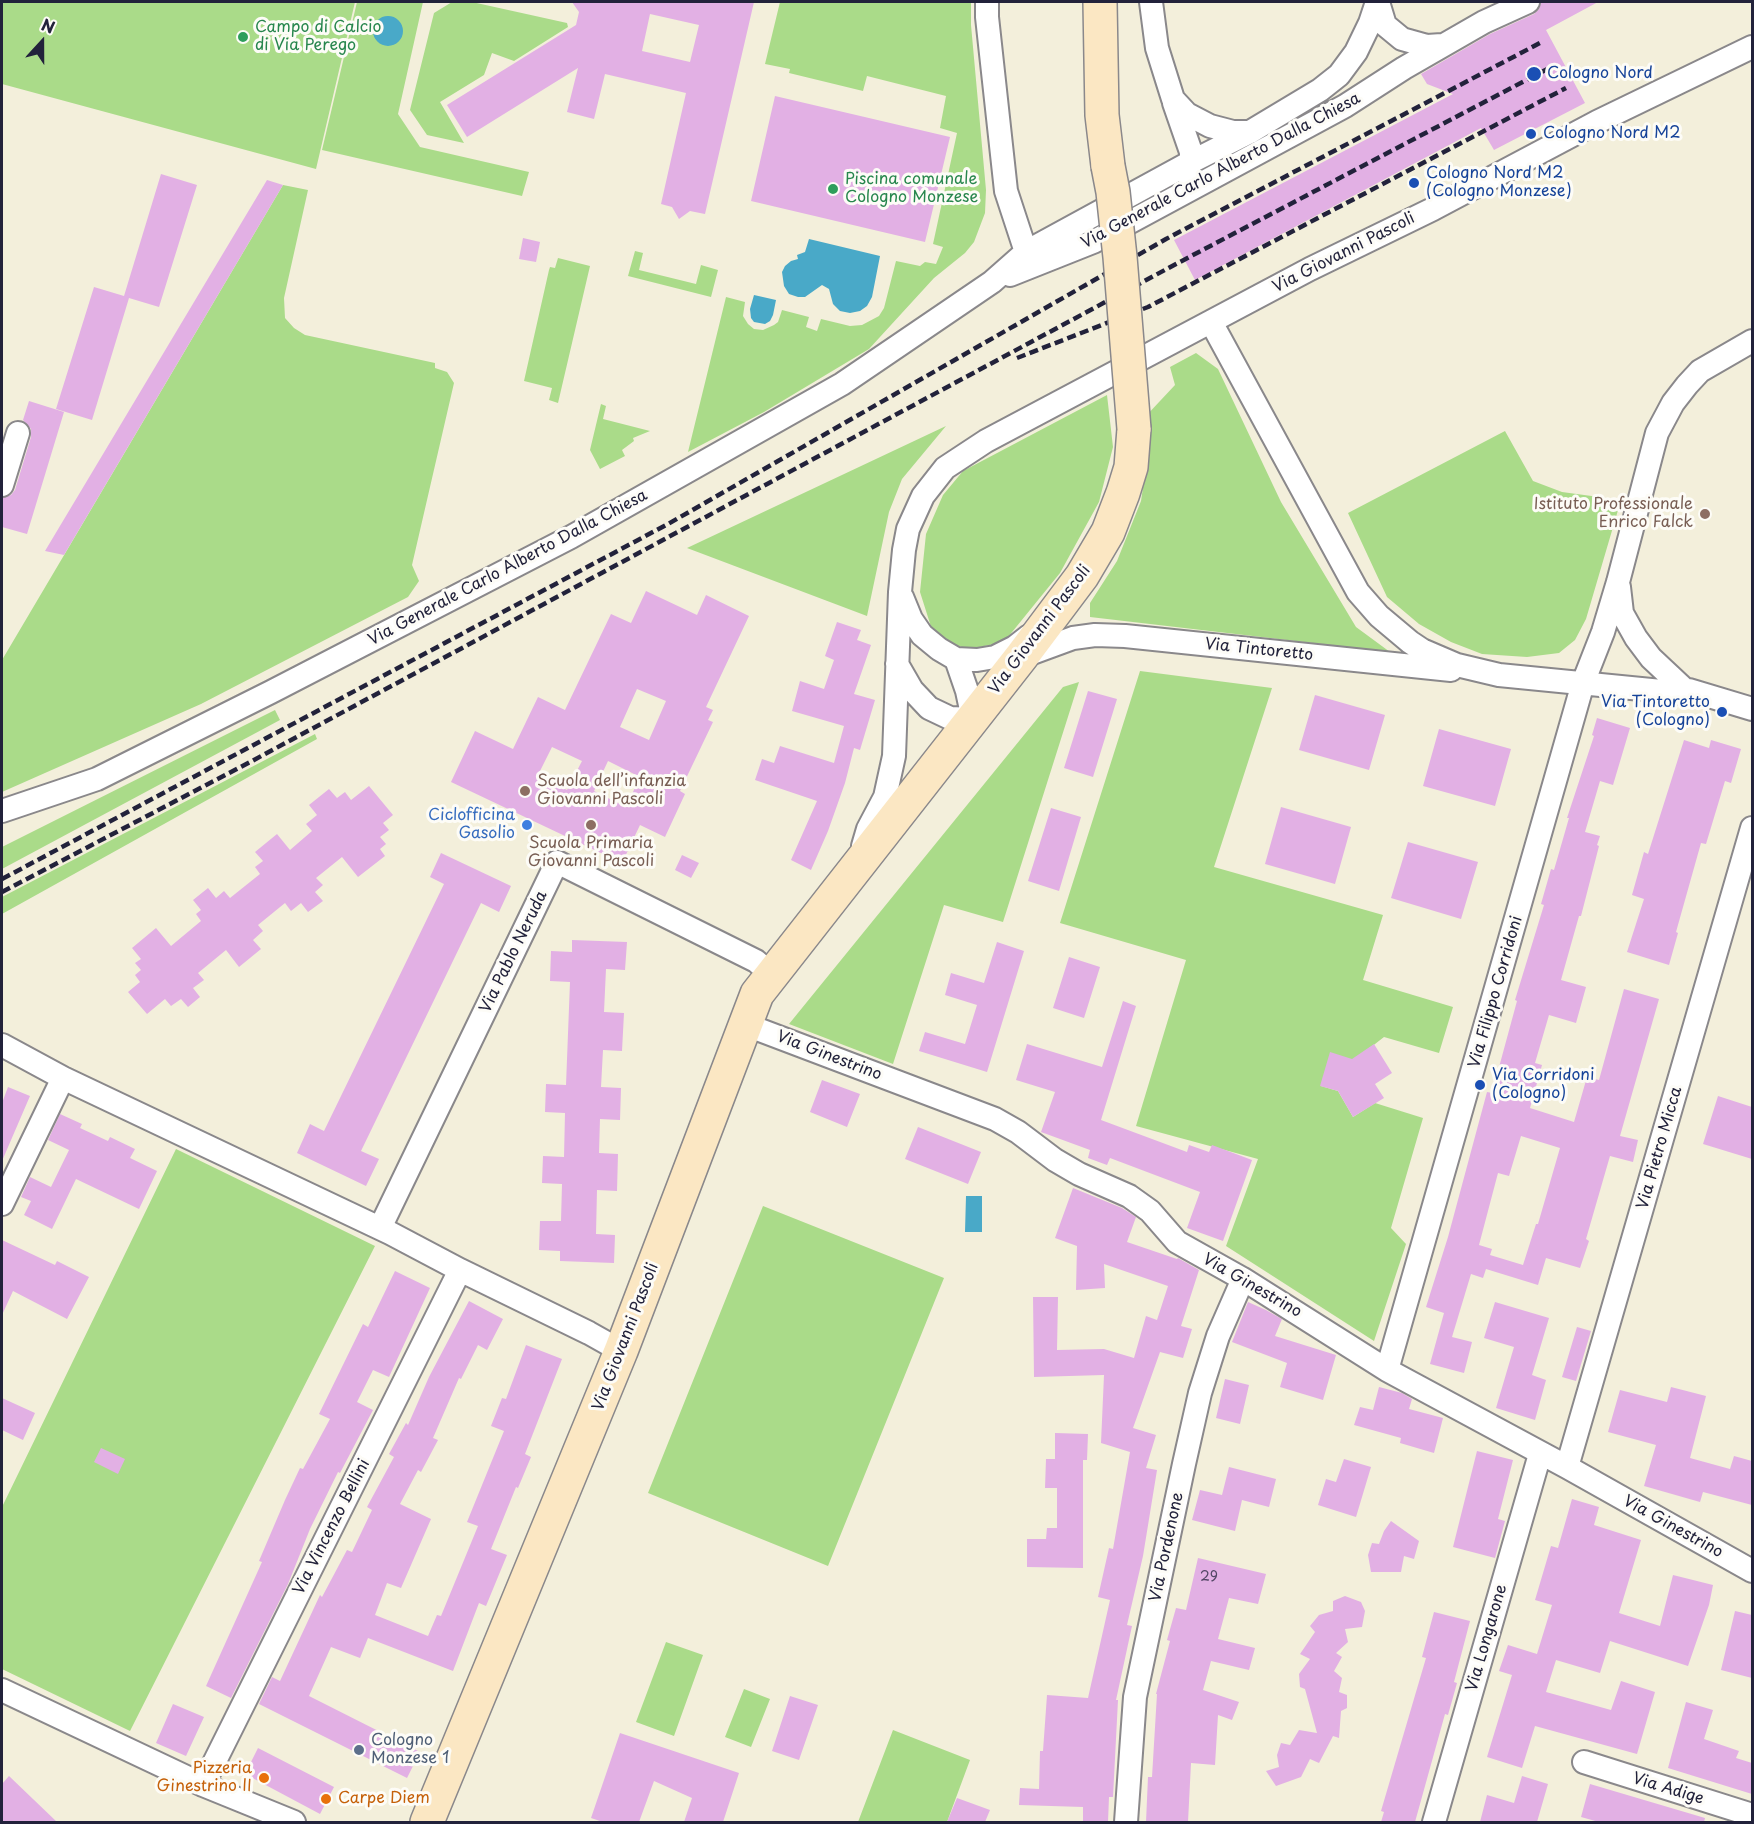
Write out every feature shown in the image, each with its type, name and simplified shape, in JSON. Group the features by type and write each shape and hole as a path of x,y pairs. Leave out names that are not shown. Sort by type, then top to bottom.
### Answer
{"street":[{"path":"987,2 1006,191 1036,257"},
{"name":"Via Giovanni Pascoli","path":"433,1814 621,1351 757,994 1082,576 1108,532 1128,480 1134,429 1120,257 1102,115 1100,2"},
{"path":"1151,2 1157,48 1190,144 1191,162 1178,197"},
{"name":"Via Generale Carlo Alberto Dalla Chiesa","path":"2,811 97,779 571,537 842,384 992,282 1191,162 1250,132 1314,94 1339,75 1347,65 1365,34 1377,2"},
{"name":"Via Generale Carlo Alberto Dalla Chiesa","path":"1377,2 1385,25 1402,39 1427,46 1444,45"},
{"name":"Via Generale Carlo Alberto Dalla Chiesa","path":"1036,257 1093,243 1345,106 1404,68 1484,22 1528,2"},
{"name":"Via Giovanni Pascoli","path":"854,870 868,829 885,797 894,756 903,550 908,529 923,496 945,468 986,441 1310,269 1494,178 1598,122 1752,47"},
{"path":"1173,99 1187,114 1210,126 1233,132 1250,132"},
{"name":"Via Tintoretto","path":"1211,322 1358,592 1392,627 1422,650 1457,665 1499,675"},
{"name":"Via Filippo Corridoni","path":"1387,1370 1583,682 1603,632 1618,582 1657,433 1687,385 1700,371 1752,341"},
{"path":"2,485 18,433"},
{"name":"Via Tintoretto","path":"1618,582 1622,613 1636,638 1651,658 1693,692"},
{"path":"900,592 911,619 922,635 956,659 977,660 995,657 1016,647 1049,620"},
{"name":"Via Tintoretto","path":"1022,656 1073,638 1095,635 1125,636 1499,675 1693,692 1752,709"},
{"name":"Via Giovanni Pascoli","path":"956,659 967,691 972,719"},
{"path":"897,664 912,690 929,708 950,718 972,719"},
{"name":"Via Pietro Micca","path":"1567,1467 1752,828"},
{"name":"Via Pablo Neruda","path":"380,1228 557,862 756,961 771,974"},
{"name":"Via Ginestrino","path":"744,1024 995,1119 1018,1132 1078,1174 1129,1196 1150,1211 1177,1242 1243,1279 1387,1370 1567,1467 1752,1572"},
{"path":"2,1045 63,1078 380,1228 621,1351"},
{"path":"2,1204 63,1078"},
{"name":"Via Vincenzo Bellini","path":"203,1785 460,1270"},
{"name":"Via Pordenone","path":"1126,1822 1136,1698 1184,1464 1200,1394 1218,1336 1243,1279"},
{"name":"Via Longarone","path":"1434,1822 1540,1454"},
{"path":"2,1690 203,1785 246,1813 294,1822"},
{"name":"Via Adige","path":"1584,1762 1752,1815"},
{"path":"417,1822 433,1814"}],"green space":[{"path":"2,2 355,2 316,169 2,84"},
{"path":"357,2 423,2 398,114 420,147 529,172 522,196 322,150"},
{"path":"452,2 472,2 567,23 568,27 514,61 492,53 484,75 440,102 464,143 427,135 410,110 434,13"},
{"path":"780,2 971,2 971,25 986,190 985,213 974,242 965,253 934,278 869,349 764,412 688,452 726,297 745,302 743,316 754,329 763,330 774,325 778,322 782,310 809,317 806,327 817,331 821,319 850,326 862,325 879,316 884,308 896,261 920,266 925,262 936,264 943,247 933,244 957,133 940,128 946,96 867,76 863,91 789,73 790,69 765,64"},
{"path":"283,185 308,190 284,298 285,318 305,335 435,363 435,368 447,372 454,383 412,565 419,581 408,597 201,704 2,792 2,660"},
{"path":"635,251 643,253 639,270 696,284 701,265 718,270 711,297 628,276"},
{"path":"558,258 590,266 558,403 549,400 552,388 524,381 549,270 550,267 555,268"},
{"path":"1196,353 1218,369 1281,502 1356,627 1390,652 1090,617 1090,603 1117,561 1141,501 1148,454 1145,417 1175,385 1170,367"},
{"path":"1107,395 1113,447 1099,502 1060,573 1004,642 970,649 950,644 933,633 920,592 926,534 943,495 963,471"},
{"path":"601,404 606,406 603,419 650,431 633,438 634,441 622,450 625,456 600,469 590,450"},
{"path":"946,426 902,479 889,512 867,616 687,548"},
{"path":"1505,431 1533,481 1562,492 1621,500 1586,619 1575,640 1559,653 1527,657 1482,654 1451,642 1419,624 1387,597 1348,513"},
{"path":"1140,671 1272,688 1214,867 1383,915 1363,980 1453,1007 1439,1053 1384,1037 1321,1086 1338,1091 1353,1117 1375,1103 1423,1118 1391,1228 1406,1244 1374,1341 1226,1246 1258,1159 1136,1126 1186,960 1060,923"},
{"path":"1079,682 1003,922 944,905 893,1064 789,1024 1063,687"},
{"path":"275,710 280,720 2,869 2,847"},
{"path":"315,734 317,739 2,914 2,897"},
{"path":"176,1149 375,1246 130,1731 2,1669 2,1507"},
{"path":"763,1206 944,1278 828,1566 648,1493"},
{"path":"666,1642 703,1655 674,1736 636,1722"},
{"path":"744,1689 770,1699 751,1747 725,1737"},
{"path":"893,1730 970,1760 947,1822 858,1822"}],"water":[{"path":"388,16 399,20 403,31 399,42 388,46 377,42 373,31 377,20"},
{"path":"809,239 880,256 872,297 867,306 860,311 850,313 840,311 833,304 829,289 822,285 805,297 789,294 784,286 782,272 791,261 798,259 797,255 805,252"},
{"path":"754,295 776,300 773,315 765,324 754,322 751,318 750,309"},
{"path":"966,1196 982,1196 982,1232 965,1232"}],"building":[{"path":"572,2 754,2 705,214 690,211 679,219 672,207 661,204 686,93 605,74 594,119 567,112 578,68 467,137 447,105 576,25 579,12","holes":["650,14 699,25 690,62 642,51"]},
{"path":"1541,2 1598,2 1546,30 1585,103 1494,150 1481,128 1195,280 1174,240 1453,94 1427,84 1421,74 1490,34 1534,14"},
{"path":"775,96 950,137 925,242 751,201"},
{"path":"161,174 197,185 159,307 129,298 92,420 56,409 94,287 124,296"},
{"path":"267,180 283,185 64,555 45,551"},
{"path":"523,238 540,242 536,262 519,259"},
{"path":"29,401 64,412 27,534 2,527 2,498 11,495 15,490 31,437 31,429 23,420"},
{"path":"646,591 697,615 706,595 749,616 706,707 713,710 708,720 713,722 680,791 685,794 665,837 640,825 622,863 451,782 475,731 513,749 538,697 565,710 611,614 631,623","holes":["637,689 666,701 649,740 620,727","552,747 582,761 567,790 538,775","608,761 640,777 626,807 594,791"]},
{"path":"837,622 861,630 857,640 871,645 854,694 875,700 860,750 854,748 845,783 811,870 791,860 817,801 755,780 762,759 774,763 780,746 834,763 844,726 792,711 800,681 824,689 834,660 825,656"},
{"path":"1088,691 1117,699 1093,777 1064,768"},
{"path":"1315,695 1385,715 1369,770 1299,750"},
{"path":"1597,718 1630,728 1613,785 1600,781 1585,832 1600,836 1597,845 1599,846 1561,980 1586,987 1576,1023 1549,1015 1535,1063 1542,1065 1530,1108 1574,1122 1587,1077 1599,1080 1624,989 1659,999 1620,1136 1638,1140 1633,1162 1610,1156 1580,1268 1546,1258 1538,1285 1486,1269 1483,1278 1471,1274 1452,1337 1472,1342 1464,1373 1430,1364 1444,1313 1426,1307 1448,1237 1487,1092 1492,1093 1517,1001 1515,1000 1544,905 1541,904 1551,869 1554,870 1569,818 1567,818 1594,736 1592,735","holes":["1521,1136 1560,1148 1538,1224 1536,1224 1523,1265 1490,1255 1492,1249 1479,1245 1498,1173 1509,1176"]},
{"path":"1439,729 1511,749 1495,806 1423,786"},
{"path":"1684,740 1709,748 1711,740 1741,749 1731,783 1725,781 1706,844 1701,843 1669,965 1627,952 1644,899 1632,895 1644,852 1648,854"},
{"path":"369,786 393,815 383,823 389,830 380,837 386,844 380,849 385,856 358,877 342,857 316,878 323,885 315,892 323,901 308,912 301,903 291,911 285,903 258,925 263,931 253,940 261,949 239,967 226,950 198,973 204,980 193,988 200,997 188,1007 181,999 171,1006 165,999 147,1014 128,992 140,982 135,975 141,970 135,963 141,959 132,948 156,928 171,946 201,921 196,914 201,910 193,900 208,888 216,898 224,891 230,898 260,874 255,867 263,861 255,852 277,834 290,850 312,831 306,824 317,815 309,805 329,789 337,798 345,792 351,800"},
{"path":"1281,807 1351,827 1335,884 1265,864"},
{"path":"1051,808 1081,817 1059,891 1028,881"},
{"path":"1408,842 1478,862 1461,919 1391,898"},
{"path":"441,853 511,886 499,912 481,903 361,1151 379,1159 366,1186 297,1153 310,1124 324,1131 444,884 430,877"},
{"path":"682,855 699,863 691,878 675,870"},
{"path":"572,940 627,942 625,970 606,969 604,1012 624,1013 622,1051 603,1050 601,1087 621,1088 620,1120 600,1119 599,1153 618,1154 617,1191 597,1190 596,1234 615,1235 614,1263 560,1261 560,1251 539,1250 540,1221 561,1221 562,1184 542,1183 543,1156 564,1157 565,1113 545,1112 546,1084 566,1085 570,982 550,981 551,951 572,952"},
{"path":"997,942 1024,951 987,1072 919,1051 925,1032 965,1044 977,1005 945,995 951,973 984,983"},
{"path":"1069,957 1100,967 1084,1018 1053,1008"},
{"path":"1123,1001 1136,1006 1101,1120 1187,1152 1189,1145 1209,1152 1212,1145 1252,1160 1223,1241 1187,1228 1200,1192 1110,1158 1107,1165 1088,1158 1090,1150 1041,1132 1055,1092 1016,1080 1027,1044 1102,1067"},
{"path":"1374,1044 1392,1073 1375,1084 1384,1098 1353,1117 1338,1091 1320,1086 1330,1052 1352,1059"},
{"path":"822,1080 860,1094 847,1127 810,1112"},
{"path":"8,1087 30,1096 2,1161 2,1103"},
{"path":"1718,1096 1752,1107 1752,1159 1703,1144"},
{"path":"60,1114 82,1124 80,1128 108,1141 110,1137 135,1149 130,1158 157,1171 139,1209 76,1179 52,1229 24,1215 31,1201 21,1197 30,1177 51,1187 69,1150 48,1140"},
{"path":"918,1127 981,1152 968,1184 905,1159"},
{"path":"1073,1188 1122,1208 1136,1217 1127,1242 1178,1258 1199,1270 1181,1326 1192,1329 1183,1358 1160,1352 1133,1428 1156,1435 1146,1468 1157,1470 1143,1556 1127,1625 1132,1626 1116,1700 1118,1700 1113,1797 1109,1797 1108,1822 1083,1822 1083,1807 1019,1805 1020,1788 1039,1789 1040,1751 1043,1751 1047,1695 1088,1698 1110,1600 1098,1597 1109,1548 1113,1549 1130,1452 1101,1443 1104,1375 1034,1377 1033,1297 1058,1297 1057,1350 1104,1349 1134,1358 1146,1316 1157,1320 1168,1286 1104,1264 1105,1288 1076,1290 1077,1246 1055,1238"},
{"path":"2,1240 55,1265 57,1261 89,1277 67,1319 13,1291 2,1315"},
{"path":"395,1271 430,1288 389,1377 373,1370 357,1402 373,1410 340,1473 338,1472 310,1529 288,1584 231,1698 206,1686 262,1562 259,1561 285,1500 300,1468 303,1469 330,1419 319,1414 363,1324 368,1327"},
{"path":"469,1301 503,1319 487,1350 478,1345 461,1379 459,1378 433,1438 438,1440 421,1472 418,1470 400,1504 431,1519 401,1588 387,1583 375,1615 428,1636 437,1615 441,1616 478,1526 467,1522 504,1431 491,1426 502,1398 506,1399 526,1345 562,1359 525,1454 531,1457 491,1549 507,1555 486,1606 479,1603 453,1671 368,1638 360,1658 331,1647 309,1696 420,1752 407,1778 259,1704 272,1677 280,1681 320,1595 322,1597 347,1550 352,1552 372,1510 367,1507 394,1457 389,1454 406,1423 408,1425 429,1377"},
{"path":"1248,1302 1282,1319 1275,1336 1336,1355 1323,1400 1280,1387 1287,1363 1232,1342"},
{"path":"1495,1302 1549,1318 1532,1375 1546,1380 1535,1420 1496,1408 1514,1347 1484,1338"},
{"path":"1577,1327 1591,1331 1576,1381 1562,1377"},
{"path":"1225,1379 1249,1385 1240,1424 1216,1418"},
{"path":"1379,1387 1402,1393 1412,1399 1409,1409 1443,1418 1434,1453 1400,1443 1401,1438 1354,1425 1360,1407 1373,1410"},
{"path":"1671,1387 1706,1396 1690,1458 1730,1469 1734,1456 1752,1461 1752,1505 1703,1492 1700,1502 1644,1486 1656,1445 1608,1432 1620,1390 1667,1402"},
{"path":"2,1398 35,1413 23,1440 2,1430"},
{"path":"1055,1433 1088,1434 1087,1460 1083,1460 1083,1568 1027,1567 1027,1539 1046,1539 1047,1528 1057,1528 1057,1488 1045,1488 1046,1459 1055,1459"},
{"path":"101,1448 125,1459 118,1474 94,1462"},
{"path":"1477,1451 1513,1460 1498,1519 1505,1521 1495,1558 1453,1547"},
{"path":"1344,1459 1371,1467 1356,1517 1318,1505 1326,1479 1336,1482"},
{"path":"1229,1467 1276,1479 1269,1507 1242,1500 1235,1531 1192,1520 1200,1490 1222,1495"},
{"path":"1572,1499 1599,1507 1594,1525 1641,1540 1619,1613 1660,1626 1673,1575 1713,1585 1709,1605 1688,1666 1610,1641 1600,1673 1556,1660 1546,1692 1611,1710 1621,1681 1655,1692 1637,1754 1535,1726 1522,1768 1487,1757 1512,1675 1499,1671 1508,1645 1537,1654 1552,1605 1535,1600 1551,1546 1558,1548"},
{"path":"1391,1521 1419,1541 1414,1559 1404,1556 1401,1572 1371,1572 1368,1555 1372,1543 1379,1544"},
{"path":"1198,1558 1266,1574 1258,1604 1229,1598 1218,1639 1255,1648 1249,1670 1211,1661 1203,1690 1239,1702 1232,1720 1218,1715 1215,1765 1191,1763 1188,1822 1146,1822 1148,1777 1152,1777 1156,1694 1176,1608 1186,1610"},
{"path":"1345,1596 1361,1602 1365,1611 1362,1627 1345,1629 1348,1642 1336,1653 1342,1657 1334,1671 1342,1678 1339,1692 1347,1695 1347,1708 1341,1711 1339,1738 1333,1736 1319,1763 1310,1759 1301,1777 1276,1786 1266,1771 1279,1767 1277,1755 1281,1743 1290,1745 1299,1730 1317,1733 1305,1689 1300,1687 1299,1674 1310,1659 1300,1654 1315,1632 1310,1626 1319,1615 1333,1611 1333,1601"},
{"path":"1735,1611 1752,1615 1752,1678 1721,1670"},
{"path":"1434,1612 1470,1621 1454,1682 1457,1683 1448,1715 1445,1714 1415,1822 1381,1822 1384,1812 1381,1811 1426,1658 1422,1657"},
{"path":"790,1696 818,1705 799,1760 772,1751"},
{"path":"1686,1702 1713,1710 1704,1739 1739,1751 1736,1758 1752,1763 1752,1794 1668,1768"},
{"path":"173,1704 204,1717 186,1756 156,1743"},
{"path":"620,1733 739,1773 723,1822 684,1822 692,1798 654,1781 639,1822 603,1822 591,1818"},
{"path":"258,1748 334,1787 320,1814 245,1774"},
{"path":"9,1776 57,1822 2,1822 2,1784"},
{"path":"1522,1776 1548,1784 1537,1822 1480,1822 1487,1795 1514,1803"},
{"path":"1590,1784 1705,1818 1704,1822 1599,1822 1581,1817"},
{"path":"957,1798 990,1810 985,1822 947,1822"}],"railway":[{"path":"2,879 668,524 1166,239 1540,43"},
{"path":"2,892 252,761 1176,264 1553,66"},
{"path":"1017,358 1148,307 1566,88"}],"place":[{"name":"Campo di Calcio di Via Perego","path":"243,37"},
{"name":"Cologno Nord","path":"1534,74"},
{"name":"Cologno Nord M2","path":"1531,134"},
{"name":"Cologno Nord M2 (Cologno Monzese)","path":"1414,183"},
{"name":"Piscina comunale Cologno Monzese","path":"833,189"},
{"name":"Istituto Professionale Enrico Falck","path":"1705,514"},
{"name":"Via Tintoretto (Cologno)","path":"1722,712"},
{"name":"Scuola dell’infanzia Giovanni Pascoli","path":"525,791"},
{"name":"Ciclofficina Gasolio","path":"527,825"},
{"name":"Scuola Primaria Giovanni Pascoli","path":"591,825"},
{"name":"Via Corridoni (Cologno)","path":"1480,1085"},
{"name":"Cologno Monzese 1","path":"359,1750"},
{"name":"Pizzeria Ginestrino II","path":"264,1778"},
{"name":"Carpe Diem","path":"326,1799"}]}
